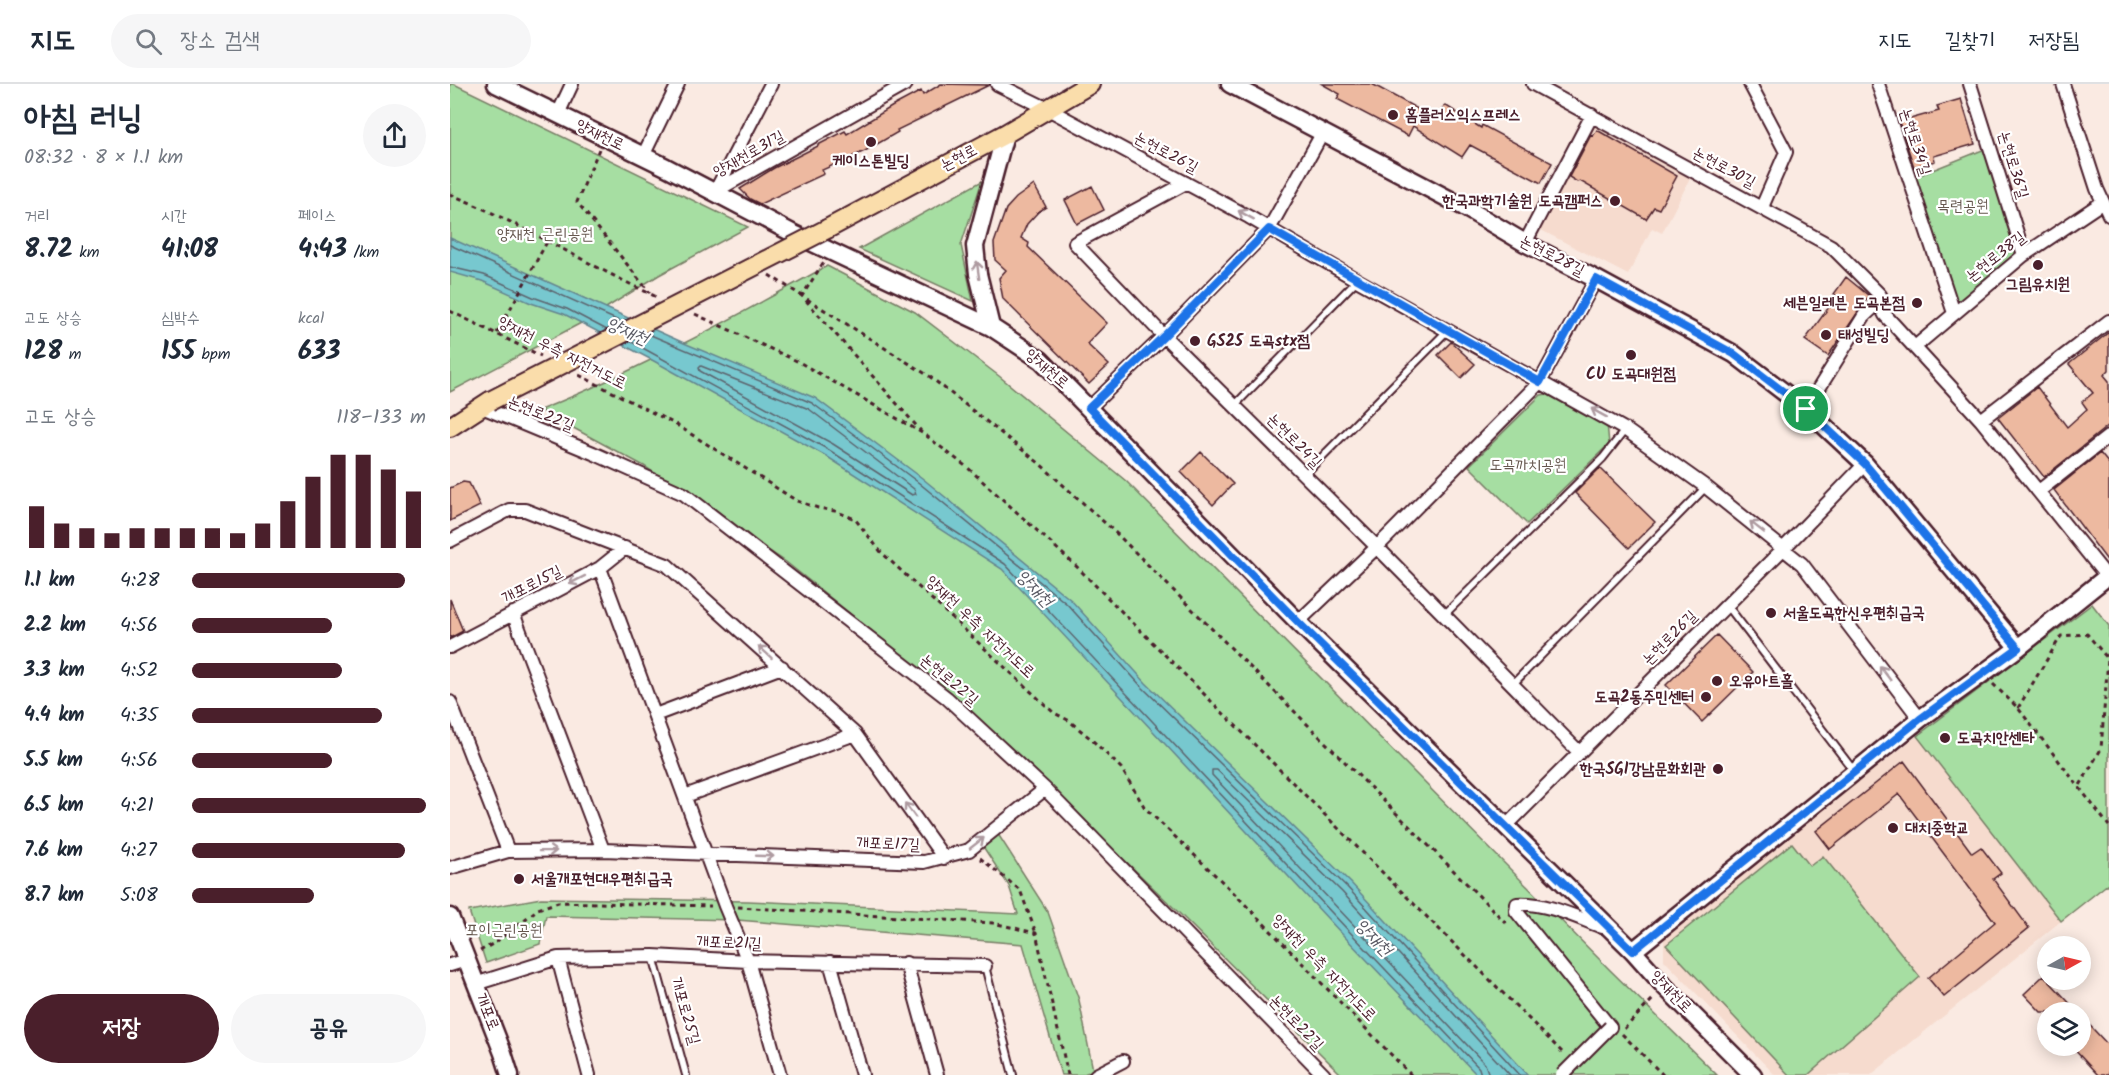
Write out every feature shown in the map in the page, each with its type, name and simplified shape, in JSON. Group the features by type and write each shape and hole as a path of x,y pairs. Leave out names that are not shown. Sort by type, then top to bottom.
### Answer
{"main road":[{"name":"논현로","path":"486,404 1005,134 1087,85"},
{"path":"450,417 486,404"},
{"path":"450,427 486,404"}],"street":[{"name":"양재천로","path":"496,84 604,136 831,252 991,327 1041,360 1298,622 1633,951 1665,987 1753,1075"},
{"name":"양재천로","path":"558,114 572,84"},
{"name":"양재천로","path":"643,156 678,84"},
{"name":"양재천로31길","path":"714,192 771,84"},
{"name":"양재천로31길","path":"714,192 906,84"},
{"name":"논현로26길","path":"997,84 1186,183 1626,430 1706,487 1802,564 1920,719"},
{"name":"논현로28길","path":"1230,84 1259,92 1322,134 1464,207 1525,243 1734,354 1806,409 1865,464 2018,648"},
{"name":"논현로30길","path":"1533,84 1831,246 1880,295 1879,302 1886,315 1982,420 2108,576"},
{"path":"1750,84 1786,152 1762,207"},
{"name":"논현로34길","path":"1878,84 1954,313"},
{"name":"논현로36길","path":"1970,84 2024,255"},
{"path":"2063,84 2097,189 2109,215"},
{"path":"1525,243 1592,115"},
{"path":"991,327 978,274 975,246 1005,134"},
{"path":"1089,408 1164,336 1269,229 1322,134"},
{"name":"논현로24길","path":"1186,183 1075,243 1164,336 1305,474 1579,752"},
{"name":"논현로38길","path":"1916,346 2024,255 2103,202"},
{"path":"1298,622 1377,547 1540,382 1596,279"},
{"path":"1806,409 1864,316 1879,302"},
{"path":"1982,420 2109,321"},
{"name":"논현로22길","path":"486,404 684,494 947,698 1045,789 1324,1075"},
{"path":"2038,491 2109,436"},
{"path":"1783,549 1865,464"},
{"path":"450,541 509,510 525,510 667,565 855,734 944,858"},
{"name":"개포로15길","path":"450,647 600,568 625,548"},
{"name":"논현로26길","path":"1505,827 1783,549"},
{"path":"600,568 725,906 748,961 780,1075"},
{"path":"1633,951 1920,719 2018,648 2108,576"},
{"path":"513,613 603,850"},
{"path":"655,715 782,667"},
{"path":"450,702 508,851"},
{"path":"685,796 855,734"},
{"name":"개포로17길","path":"450,868 508,851 603,850 924,862 969,850 1045,789"},
{"path":"1562,1075 1610,1027 1516,911 1517,904 1526,903 1566,913 1602,927"},
{"name":"개포로","path":"450,917 458,962 475,984 510,1075"},
{"name":"개포로21길","path":"475,984 558,958 653,956 748,961 985,966"},
{"path":"558,958 589,1075"},
{"path":"830,962 862,1075"},
{"path":"906,963 937,1075"},
{"path":"1096,1075 1124,1061"}],"lane":[{"path":"1235,405 1357,280"},
{"path":"1305,474 1448,330"},
{"path":"1443,616 1603,458 1626,430"},
{"path":"1512,685 1706,487"},
{"path":"1727,605 1856,772"},
{"name":"개포로25길","path":"653,956 686,1075"},
{"path":"985,966 1013,1075"}],"path":[{"path":"604,136 578,202 651,294"},
{"path":"450,194 491,211 623,281 660,298"},
{"path":"497,333 548,240"},
{"path":"802,296 831,252"},
{"path":"754,266 929,376 1039,463 1125,542 1510,927"},
{"path":"802,296 924,434"},
{"name":"양재천 우측 자전거도로","path":"450,310 550,361"},
{"path":"690,312 799,362 924,434 1002,497 1075,565 1567,1057"},
{"name":"양재천 우측 자전거도로","path":"570,370 675,424 797,501 855,519 881,552 923,592 1054,713 1068,720 1113,760 1145,808 1234,893 1411,1075"},
{"path":"2018,708 2061,636 2088,634 2108,660 2101,749 2079,787"},
{"path":"1983,674 2018,708 2109,826"},
{"path":"969,850 1020,890 1036,933 1068,1075"},
{"path":"458,962 496,942 538,909 558,902 725,906 993,923 1036,933"},
{"path":"1663,1075 1620,1033 1665,987"}],"shaded area":[{"name":"한국과학기술원 도곡캠퍼스","path":"1593,123 1692,175 1662,233 1652,228 1628,275 1539,229"},
{"name":"대치중학교","path":"1917,736 2061,921 2042,936 2037,936 2037,940 1871,1075 1775,1075 1664,960 1664,932"}],"green space":[{"name":"양재천 근린공원","path":"450,84 748,227 659,275 585,321 450,392"},
{"name":"목련공원","path":"1990,147 2024,255 1954,313 1910,179"},
{"path":"982,181 961,245 973,301 859,249"},
{"path":"827,266 915,312 999,376 1126,481 1717,1075 1342,1075 969,709 786,562 644,466 540,410 650,361"},
{"name":"도곡까치공원","path":"1547,394 1607,423 1609,444 1527,524 1469,466 1541,395"},
{"path":"2092,604 2109,626 2109,883 2061,921 1917,736"},
{"name":"포이근린공원","path":"996,831 1048,912 1079,1000 1093,1070 1082,1075 1061,1075 1023,944 737,920 546,916 540,944 486,963 469,911 541,898 748,901 1018,914 1009,886 982,845"},
{"path":"1792,843 1810,866 1823,856 1920,977 1808,1075 1789,1075 1666,945"}],"water":[{"name":"양재천","path":"450,238 684,343 815,398 922,478 1071,600 1146,683 1351,883 1528,1075 1477,1075 1342,934 1002,569 826,456 652,360 564,314 531,303 482,281 450,272"}],"building":[{"path":"941,84 989,85 897,130 898,132 865,151 822,170 824,174 760,204 750,199 740,189 774,168 845,131 847,134 921,91 923,95"},
{"path":"1322,84 1372,84 1436,119 1445,105 1481,128 1482,125 1552,163 1541,183 1470,145 1462,157 1413,126 1408,136 1337,99 1340,94"},
{"path":"1961,99 1975,144 1934,156 1935,161 1914,167 1899,122 1939,111 1937,106"},
{"path":"1597,130 1677,176 1659,209 1654,207 1646,219 1569,177 1591,135 1593,136"},
{"path":"1034,185 1046,207 1027,224 1021,238 1029,243 1028,247 1107,323 1087,344 1109,365 1089,384 1003,299 999,278 1006,270 995,260 994,243 1006,209 1016,198"},
{"path":"1092,186 1104,210 1077,224 1065,200"},
{"path":"1846,277 1869,296 1828,356 1805,340 1837,296 1834,294"},
{"path":"2109,332 2109,370 2104,375 2109,381 2109,425 2044,477 1998,418 2037,387 2067,427 2087,409 2082,402 2093,393 2069,364"},
{"path":"1451,342 1475,364 1461,378 1438,355"},
{"path":"1201,452 1233,484 1213,505 1181,472"},
{"path":"2100,453 2109,464 2109,563 2054,490"},
{"path":"1600,468 1655,522 1629,548 1575,493"},
{"path":"463,482 469,483 480,506 450,521 450,488"},
{"path":"450,599 463,631 450,638"},
{"path":"1717,635 1753,672 1702,722 1666,685"},
{"path":"1904,761 1972,853 1981,847 2001,873 1993,879 2029,928 1944,997 1928,978 1995,922 1899,794 1830,849 1816,831"},
{"path":"2037,982 2037,990 2058,990 2069,1002 2037,1002 2037,1008 2024,994"},
{"path":"2091,1027 2109,1046 2109,1075 2098,1075 2080,1056 2091,1056"}],"place":[{"name":"홈플러스익스프레스","path":"1393,115"},
{"name":"케이스톤빌딩","path":"871,142"},
{"name":"한국과학기술원 도곡캠퍼스","path":"1615,201"},
{"name":"그림유치원","path":"2038,265"},
{"name":"세븐일레븐 도곡본점","path":"1917,303"},
{"name":"태성빌딩","path":"1826,335"},
{"name":"GS25 도곡stx점","path":"1195,341"},
{"name":"CU 도곡대원점","path":"1631,355"},
{"name":"서울도곡한신우편취급국","path":"1771,613"},
{"name":"오유아트홀","path":"1717,681"},
{"name":"도곡2동주민센터","path":"1706,697"},
{"name":"도곡치안센타","path":"1945,738"},
{"name":"한국SGI강남문화회관","path":"1718,769"},
{"name":"대치중학교","path":"1893,828"},
{"name":"서울개포현대우편취급국","path":"519,879"}],"route":[{"path":"1269,229 1540,382 1596,279 1734,354 1806,409 1865,464 2018,648 1920,719 1633,951 1498,821 1298,622 1089,408 1164,336 1269,229"}]}
